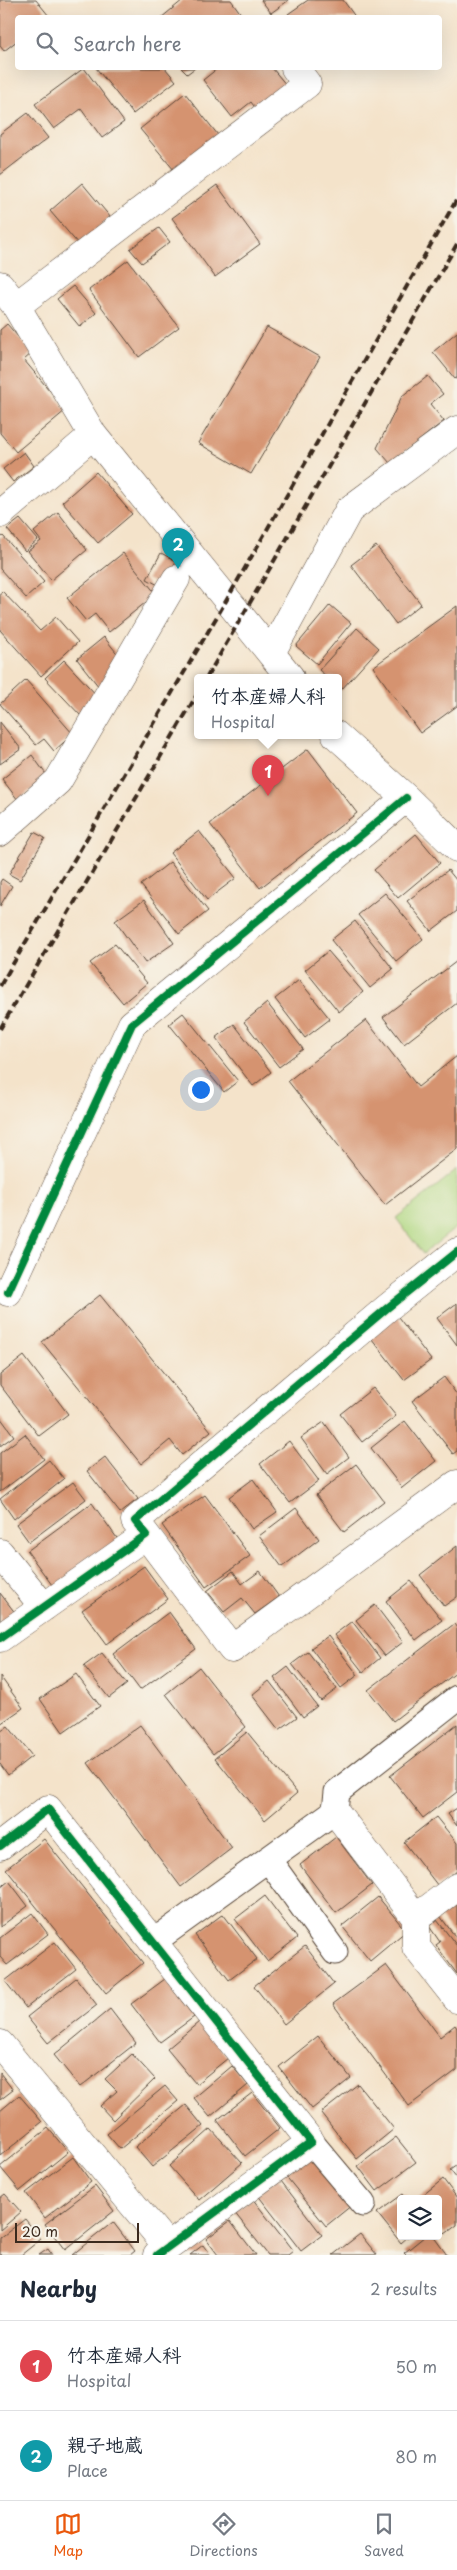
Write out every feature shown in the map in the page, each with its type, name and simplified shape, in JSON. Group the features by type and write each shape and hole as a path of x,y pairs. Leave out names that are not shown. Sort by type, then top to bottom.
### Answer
{"street":[{"path":"288,674 271,653 183,570 93,435 8,296 307,84 296,70"},
{"path":"271,653 349,510 457,430"},
{"path":"0,514 93,435"},
{"path":"0,832 58,781 183,570"},
{"path":"340,739 406,798 457,848"},
{"path":"8,1292 132,1024 406,798"},
{"path":"457,1252 386,1309 136,1521 232,1649 457,1484"},
{"path":"0,1638 146,1535"},
{"path":"0,1553 44,1607"},
{"path":"0,1846 48,1809 311,2142 162,2251 0,2044"},
{"path":"335,1811 416,1918 416,1947 457,1999"},
{"path":"416,1918 457,1887"}],"lane":[{"path":"153,1942 335,1811 337,1792 457,1698"},
{"path":"268,1859 335,1952"},
{"path":"311,2142 362,2204"}],"green space":[{"path":"457,1170 457,1227 423,1254 396,1218"}],"building":[{"path":"0,0 36,0 48,15 15,15 15,42 4,51 0,46"},
{"path":"183,0 231,0 242,15 165,15"},
{"path":"261,0 289,0 271,13"},
{"path":"308,0 343,0 354,15 288,15"},
{"path":"81,70 85,70 124,122 102,138 81,109 54,129 35,104"},
{"path":"98,70 167,70 176,81 133,114"},
{"path":"183,70 192,70 187,74"},
{"path":"216,70 274,70 287,86 257,110 251,102 232,117 203,80"},
{"path":"185,93 218,135 174,170 140,129"},
{"path":"28,113 48,138 0,175 0,134"},
{"path":"82,183 111,218 79,245 50,211"},
{"path":"217,185 260,244 215,277 172,218"},
{"path":"159,228 170,242 142,263 130,249"},
{"path":"128,260 179,327 139,357 89,290"},
{"path":"73,286 96,313 80,327 57,299"},
{"path":"7,324 32,353 24,360 66,410 16,452 0,433 0,330"},
{"path":"267,327 320,357 251,474 198,443"},
{"path":"457,332 457,378 455,379 433,352"},
{"path":"428,376 443,394 430,404 444,421 390,463 377,448 402,396"},
{"path":"24,452 34,466 13,482 3,469"},
{"path":"96,472 132,514 98,543 62,502"},
{"path":"58,512 87,550 51,580 28,551 41,541 34,532"},
{"path":"20,519 38,540 25,551 7,529"},
{"path":"3,536 44,582 26,598 0,569 0,538"},
{"path":"376,546 421,604 396,624 351,565"},
{"path":"123,553 156,594 109,632 95,614 86,621 67,598"},
{"path":"161,553 176,561 162,587 147,579"},
{"path":"2,591 40,631 56,617 78,642 41,676 0,630 0,593"},
{"path":"330,605 351,623 317,664 296,646"},
{"path":"457,606 457,706 420,733 373,667"},
{"path":"357,628 379,648 342,689 342,674 324,674 319,670"},
{"path":"104,637 120,657 99,687 77,659"},
{"path":"64,660 100,699 82,717 45,678"},
{"path":"26,680 73,734 54,751 44,739 36,745 0,704"},
{"path":"0,722 21,749 0,764"},
{"path":"308,749 357,813 260,888 210,824"},
{"path":"32,755 48,777 18,800 2,779"},
{"path":"199,831 236,878 207,900 170,853"},
{"path":"34,832 45,838 20,880 9,874"},
{"path":"416,834 440,863 398,898 374,870"},
{"path":"170,862 208,911 179,934 141,885"},
{"path":"448,870 457,881 457,911 431,931 407,901"},
{"path":"2,879 12,886 0,906 0,882"},
{"path":"385,893 423,939 396,961 358,915"},
{"path":"144,900 174,943 145,963 115,921"},
{"path":"355,921 393,969 370,988 331,940"},
{"path":"115,944 147,983 123,1003 90,963"},
{"path":"328,951 363,992 339,1012 305,970"},
{"path":"457,961 457,1003 404,1044 383,1017"},
{"path":"299,980 330,1019 305,1038 275,999"},
{"path":"267,1003 303,1049 279,1067 244,1022"},
{"path":"183,1013 238,1081 224,1092 169,1024"},
{"path":"366,1020 418,1087 457,1056 457,1149 385,1205 288,1081"},
{"path":"234,1024 271,1072 253,1086 216,1038"},
{"path":"100,1295 211,1431 182,1455 170,1440 141,1464 42,1342"},
{"path":"457,1303 457,1345 437,1318"},
{"path":"395,1313 431,1360 404,1380 368,1334"},
{"path":"24,1356 68,1414 39,1436 0,1385 0,1375"},
{"path":"444,1377 457,1395 457,1451 453,1454 412,1401"},
{"path":"373,1388 396,1416 362,1442 340,1414"},
{"path":"0,1417 14,1436 0,1446"},
{"path":"405,1421 436,1461 402,1488 371,1448"},
{"path":"324,1422 349,1457 327,1474 301,1438"},
{"path":"25,1434 44,1459 0,1492 0,1453"},
{"path":"289,1441 319,1481 290,1503 260,1464"},
{"path":"105,1457 138,1499 120,1513 87,1471"},
{"path":"49,1460 64,1479 14,1519 0,1499"},
{"path":"356,1464 384,1501 344,1532 316,1495"},
{"path":"253,1479 277,1512 252,1529 229,1497"},
{"path":"73,1482 86,1499 29,1542 16,1524"},
{"path":"205,1495 250,1556 206,1587 162,1525"},
{"path":"92,1503 119,1541 55,1589 27,1551"},
{"path":"296,1508 319,1539 282,1567 259,1536"},
{"path":"457,1546 457,1597 444,1606 420,1575"},
{"path":"144,1566 168,1599 107,1644 82,1610"},
{"path":"233,1571 242,1584 260,1571 279,1597 255,1614 242,1598 224,1612 207,1591"},
{"path":"411,1581 442,1620 416,1640 386,1601"},
{"path":"0,1593 16,1614 0,1626"},
{"path":"375,1605 403,1642 385,1656 356,1620"},
{"path":"169,1612 196,1649 140,1690 113,1654"},
{"path":"352,1621 380,1658 363,1672 334,1635"},
{"path":"454,1624 457,1628 457,1672 393,1721 368,1690"},
{"path":"328,1636 358,1675 341,1688 311,1648"},
{"path":"308,1652 337,1689 321,1701 292,1664"},
{"path":"102,1653 127,1684 109,1698 84,1666"},
{"path":"199,1667 246,1727 213,1754 166,1694"},
{"path":"288,1667 317,1706 303,1717 274,1678"},
{"path":"76,1674 100,1706 63,1732 40,1699"},
{"path":"0,1676 23,1708 0,1724"},
{"path":"269,1681 297,1717 279,1730 252,1695"},
{"path":"457,1724 457,1792 423,1818 390,1776"},
{"path":"140,1725 232,1848 181,1887 88,1763"},
{"path":"8,1726 32,1756 8,1775 0,1764 0,1732"},
{"path":"247,1732 297,1793 265,1820 215,1758"},
{"path":"457,1808 457,1826 448,1814"},
{"path":"436,1817 457,1843 457,1871 438,1886 404,1842"},
{"path":"336,1837 372,1885 336,1913 300,1865"},
{"path":"44,1839 143,1963 106,1993 6,1869"},
{"path":"9,1881 28,1906 0,1927 0,1888"},
{"path":"265,1896 297,1938 267,1961 235,1919"},
{"path":"378,1897 406,1931 370,1961 342,1926"},
{"path":"456,1904 457,1906 457,1939 440,1916"},
{"path":"32,1913 48,1934 7,1965 0,1957 0,1938"},
{"path":"223,1914 257,1959 229,1980 195,1935"},
{"path":"437,1920 457,1946 457,1974 436,1945 440,1942 429,1926"},
{"path":"55,1942 76,1969 26,2008 5,1981"},
{"path":"305,1946 334,1984 284,2024 254,1986"},
{"path":"386,1965 440,2037 455,2025 457,2028 457,2070 409,2106 333,2004"},
{"path":"76,1978 97,2005 48,2043 27,2017"},
{"path":"165,1979 194,2017 160,2042 131,2004"},
{"path":"110,2009 136,2043 80,2087 54,2055"},
{"path":"199,2022 228,2058 196,2084 167,2049"},
{"path":"318,2036 351,2078 312,2109 279,2067"},
{"path":"132,2054 155,2079 113,2120 100,2106 117,2091 105,2079"},
{"path":"232,2066 248,2085 210,2117 194,2098"},
{"path":"0,2073 13,2090 0,2100"},
{"path":"358,2084 394,2129 357,2159 321,2113"},
{"path":"165,2086 178,2101 120,2149 107,2134"},
{"path":"252,2093 280,2128 245,2156 217,2120"},
{"path":"19,2095 42,2122 0,2156 0,2111"},
{"path":"186,2105 203,2126 152,2167 135,2147"},
{"path":"48,2128 68,2152 20,2191 0,2167"},
{"path":"211,2129 242,2163 199,2200 169,2166"},
{"path":"396,2137 416,2162 377,2191 358,2166"},
{"path":"309,2153 352,2205 326,2226 284,2174"},
{"path":"73,2157 91,2182 45,2218 26,2193"},
{"path":"457,2165 457,2179 450,2170"},
{"path":"278,2177 322,2235 301,2251 257,2194"},
{"path":"443,2179 457,2198 457,2225 445,2234 442,2230 442,2195 423,2195"},
{"path":"95,2186 114,2211 65,2250 45,2224"},
{"path":"5,2194 21,2212 0,2230 0,2198"},
{"path":"252,2198 293,2251 288,2255 268,2255 234,2212"},
{"path":"397,2198 397,2238 377,2213"},
{"path":"25,2219 41,2239 21,2255 0,2255 0,2238"},
{"path":"230,2221 256,2255 218,2255 206,2239"},
{"path":"113,2222 135,2251 130,2255 72,2255"},
{"path":"360,2234 377,2255 333,2255"},
{"path":"420,2240 436,2240 447,2255 406,2255 404,2253"},
{"path":"203,2245 210,2255 190,2255"},
{"path":"48,2249 52,2255 39,2255"}],"railway":[{"path":"0,986 226,601 457,199"},
{"path":"209,674 457,244"},
{"path":"0,1029 194,700"}],"cycle path":[{"path":"8,1292 132,1024 406,798"},
{"path":"0,1638 146,1535 135,1521 386,1309 457,1252"},
{"path":"0,1846 48,1809 311,2142 157,2255"}],"place":[{"name":"親子地蔵","path":"178,569"},
{"name":"竹本産婦人科","path":"268,796"}]}
